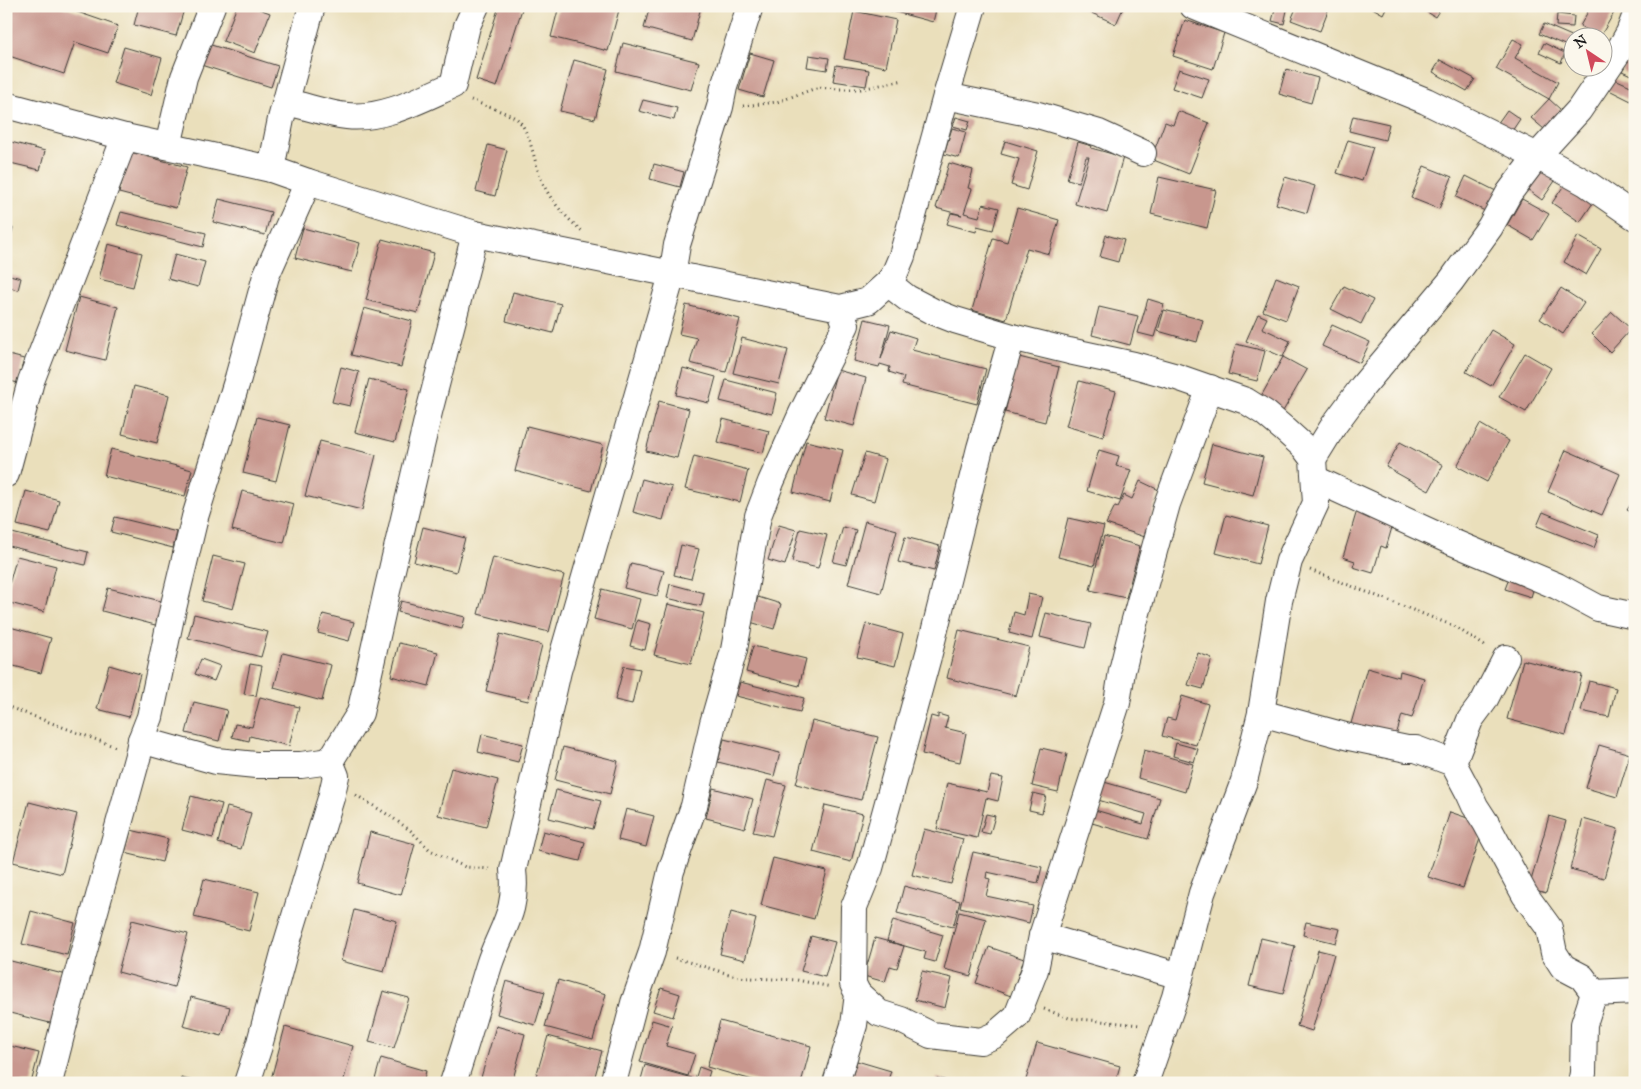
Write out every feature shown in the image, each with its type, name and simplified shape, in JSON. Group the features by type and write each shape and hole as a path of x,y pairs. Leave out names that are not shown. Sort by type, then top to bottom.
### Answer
{"street":[{"path":"168,146 184,77 212,6"},
{"path":"271,169 286,102 312,6"},
{"path":"286,102 347,116 376,115 454,85 467,26 476,6"},
{"path":"453,1083 491,961 510,916 515,887 513,870 558,671 672,275 677,245 750,6"},
{"path":"6,105 125,137 271,169 475,234 840,308 868,301 894,275 902,256 973,6"},
{"path":"1193,6 1426,101 1537,156 1586,183 1635,218"},
{"path":"1314,469 1334,425 1363,386 1451,281 1490,227 1509,193 1537,156 1579,110 1617,54 1629,33 1635,17"},
{"path":"946,96 1038,115 1099,132 1143,154"},
{"path":"6,474 31,381 125,137"},
{"path":"49,1083 139,747 150,717 195,517 238,378 266,276 308,182"},
{"path":"331,765 360,713 427,422 475,234"},
{"path":"888,283 907,298 932,311 1012,337 1134,365 1246,401 1265,413 1304,448 1314,469 1316,503 1289,561 1279,601 1261,712 1244,782 1202,893 1168,1020 1146,1083"},
{"path":"614,1083 634,1003 652,952 671,872 694,806 713,722 734,650 758,516 798,422 846,326 840,308"},
{"path":"1012,337 980,448 929,654 873,859 854,907 853,984 858,994 879,1013 901,1020 931,1035 982,1042 995,1035 1017,1016 1023,1004 1035,970 1042,936 1117,703 1122,671 1133,627 1167,504 1210,388"},
{"path":"1314,469 1433,534 1557,586 1598,608 1635,616"},
{"path":"1453,763 1470,720 1484,701 1506,658"},
{"path":"1261,712 1349,737 1407,749 1416,749 1453,763 1524,895 1549,928 1554,953 1563,967 1582,977 1594,993"},
{"path":"139,747 216,761 256,765 331,765"},
{"path":"247,1083 331,798 336,776 331,765"},
{"path":"1042,936 1180,976"},
{"path":"1594,993 1635,991"},
{"path":"1581,1083 1584,1024 1594,993"},
{"path":"836,1083 854,1024 858,994"}],"path":[{"path":"720,108 777,102 819,87 861,89 904,80"},
{"path":"454,85 469,100 517,119 526,133 540,177 551,197 565,215 581,230 588,232"},
{"path":"1289,561 1454,626 1506,658"},
{"path":"6,706 139,747"},
{"path":"331,765 353,794 390,816 410,831 430,850 465,868 513,870"},
{"path":"652,952 739,977 810,981 858,994"},
{"path":"1023,1004 1069,1018 1144,1026 1168,1020"}],"building":[{"path":"6,6 60,6 118,26 108,53 75,42 64,74 6,55"},
{"path":"139,6 185,6 176,36 134,25"},
{"path":"237,6 251,6 270,13 255,53 223,41"},
{"path":"499,6 523,6 497,87 476,80"},
{"path":"559,6 620,6 608,51 551,37"},
{"path":"650,6 701,7 692,41 644,28"},
{"path":"873,6 937,6 933,22"},
{"path":"1076,6 1124,6 1116,24"},
{"path":"1276,6 1288,6 1284,24 1272,21"},
{"path":"1297,6 1324,6 1329,8 1320,31 1291,20"},
{"path":"1369,6 1387,6 1383,14"},
{"path":"1418,6 1442,6 1435,17"},
{"path":"1591,6 1606,6 1615,11 1605,28 1584,28 1580,26"},
{"path":"854,11 896,20 886,67 844,59"},
{"path":"1557,14 1574,16 1573,27 1556,26"},
{"path":"1185,20 1224,33 1213,69 1173,56"},
{"path":"1544,24 1564,33 1564,45 1539,34"},
{"path":"1513,39 1523,44 1515,58 1558,82 1549,99 1496,69"},
{"path":"623,43 699,62 691,90 616,71"},
{"path":"1544,43 1564,53 1564,56 1561,63 1539,53"},
{"path":"208,44 278,66 271,87 201,65"},
{"path":"1635,46 1635,77 1622,71"},
{"path":"124,47 162,58 151,95 113,83"},
{"path":"750,53 774,60 763,97 739,90"},
{"path":"809,55 829,58 827,70 807,67"},
{"path":"574,60 608,69 595,119 560,111"},
{"path":"1440,60 1475,79 1467,91 1433,72"},
{"path":"836,65 869,70 866,86 833,81"},
{"path":"1179,69 1209,79 1202,98 1172,88"},
{"path":"1286,69 1318,78 1311,103 1279,94"},
{"path":"1605,78 1613,78 1635,88 1635,103 1601,86"},
{"path":"1549,99 1561,110 1544,129 1531,118"},
{"path":"643,100 677,108 674,120 639,111"},
{"path":"1507,110 1520,119 1508,137 1495,127"},
{"path":"1178,111 1209,123 1189,174 1151,159 1165,122 1173,125"},
{"path":"1353,116 1389,124 1385,140 1349,131"},
{"path":"956,117 970,121 967,130 953,126"},
{"path":"952,128 966,132 959,158 944,154"},
{"path":"1348,140 1373,147 1362,181 1337,173"},
{"path":"7,141 45,151 40,170 6,162"},
{"path":"1005,141 1038,151 1027,190 1011,185 1019,159 1001,154"},
{"path":"1078,142 1092,146 1091,148 1123,157 1107,213 1075,204 1089,157 1086,157 1079,182 1067,179"},
{"path":"488,145 507,150 495,196 476,191"},
{"path":"130,152 187,167 176,208 119,193"},
{"path":"949,163 973,170 968,188 972,189 964,213 979,217 983,204 999,208 993,230 977,226 976,232 947,224 951,213 962,215 936,208"},
{"path":"654,164 684,172 680,187 650,179"},
{"path":"1424,166 1452,177 1439,209 1411,198"},
{"path":"1541,168 1557,178 1542,200 1527,189"},
{"path":"1635,172 1635,184 1631,183"},
{"path":"1466,176 1498,192 1487,212 1456,197"},
{"path":"1159,177 1216,190 1207,228 1151,214"},
{"path":"1285,177 1315,186 1307,213 1276,204"},
{"path":"1569,178 1597,197 1580,222 1552,203"},
{"path":"219,199 271,212 265,235 213,222"},
{"path":"1522,199 1549,214 1533,240 1507,225"},
{"path":"1017,208 1059,220 1049,254 1027,248 1006,320 972,310 993,238 1007,242"},
{"path":"121,212 206,233 203,247 117,225"},
{"path":"6,226 13,228 7,252 6,252"},
{"path":"303,228 360,243 352,272 295,258"},
{"path":"1106,235 1124,240 1118,262 1100,257"},
{"path":"1578,236 1601,249 1586,275 1564,262"},
{"path":"382,239 434,253 418,313 366,300"},
{"path":"108,244 142,253 133,287 99,279"},
{"path":"175,254 205,262 198,287 168,279"},
{"path":"6,274 21,278 18,290 6,287"},
{"path":"1276,277 1299,286 1286,320 1263,311"},
{"path":"1344,286 1373,300 1361,324 1331,309"},
{"path":"1561,288 1584,303 1563,334 1540,319"},
{"path":"513,292 561,304 553,333 506,321"},
{"path":"79,297 118,307 105,360 65,350"},
{"path":"1148,299 1164,304 1154,337 1138,333"},
{"path":"686,305 740,319 726,372 690,363 697,338 679,334"},
{"path":"1099,307 1138,316 1130,345 1092,335"},
{"path":"364,308 412,321 401,367 351,355"},
{"path":"1164,310 1203,320 1197,342 1158,331"},
{"path":"1612,312 1631,329 1610,352 1592,334"},
{"path":"1258,314 1267,318 1262,328 1290,341 1283,357 1246,341"},
{"path":"865,319 890,325 881,359 891,330 916,338 912,350 986,369 977,404 902,385 904,377 889,372 890,367 880,364 879,367 854,361"},
{"path":"1332,325 1370,342 1360,363 1322,346"},
{"path":"1491,330 1515,344 1491,386 1466,372"},
{"path":"742,338 788,350 779,384 733,373"},
{"path":"1236,344 1265,351 1257,381 1228,374"},
{"path":"1525,353 1551,368 1526,412 1499,397"},
{"path":"9,355 24,359 18,383 6,380 6,367"},
{"path":"1019,357 1059,367 1045,422 1005,412"},
{"path":"1283,357 1307,370 1282,413 1259,400"},
{"path":"341,367 359,372 350,406 332,402"},
{"path":"683,368 716,377 709,403 676,395"},
{"path":"837,370 866,378 854,426 824,418"},
{"path":"369,379 409,389 395,442 355,432"},
{"path":"726,380 777,393 772,414 720,401"},
{"path":"1079,381 1116,391 1103,437 1066,426"},
{"path":"134,386 169,395 157,443 122,434"},
{"path":"659,401 689,409 677,458 646,451"},
{"path":"257,417 290,425 276,481 243,473"},
{"path":"723,419 769,431 763,453 717,442"},
{"path":"1480,424 1509,441 1487,482 1457,466"},
{"path":"527,426 603,445 591,491 515,471"},
{"path":"320,441 376,455 362,510 305,496"},
{"path":"806,441 843,450 830,502 793,492"},
{"path":"1400,442 1443,465 1429,491 1386,467"},
{"path":"1212,444 1263,457 1253,495 1202,482"},
{"path":"111,449 192,470 185,496 104,476"},
{"path":"1099,450 1119,456 1116,466 1131,470 1120,501 1087,491"},
{"path":"1566,450 1620,474 1602,515 1548,492"},
{"path":"865,453 886,459 874,501 852,495"},
{"path":"694,456 748,470 740,502 685,489"},
{"path":"642,479 672,487 663,520 633,512"},
{"path":"1140,481 1159,490 1145,537 1106,524 1115,506 1118,507 1124,495 1132,499"},
{"path":"26,491 59,500 50,533 17,525"},
{"path":"242,491 294,504 284,543 232,530"},
{"path":"1635,498 1635,514 1627,510"},
{"path":"1358,507 1395,517 1386,548 1381,546 1373,573 1353,567 1355,561 1343,557"},
{"path":"1543,512 1599,535 1594,548 1537,526"},
{"path":"1226,515 1268,526 1258,564 1216,553"},
{"path":"115,517 177,532 173,548 111,532"},
{"path":"1068,518 1104,526 1094,566 1058,557"},
{"path":"865,521 897,530 881,593 848,584"},
{"path":"779,525 796,530 785,565 768,560"},
{"path":"423,527 465,538 456,572 414,562"},
{"path":"843,527 856,530 846,565 833,562"},
{"path":"800,529 827,535 818,568 792,562"},
{"path":"12,533 88,552 85,565 9,546"},
{"path":"1104,536 1140,546 1126,598 1090,590"},
{"path":"905,537 940,546 934,571 898,562"},
{"path":"681,545 699,549 691,579 674,575"},
{"path":"17,556 56,566 44,612 6,602 6,595"},
{"path":"213,556 245,564 233,609 202,601"},
{"path":"493,557 564,575 549,632 478,614"},
{"path":"631,563 664,571 657,596 624,588"},
{"path":"1510,576 1535,584 1531,597 1505,589"},
{"path":"670,584 704,593 701,606 667,598"},
{"path":"108,588 165,602 159,626 102,611"},
{"path":"602,589 640,599 632,629 594,619"},
{"path":"1028,594 1042,597 1032,639 1009,633 1014,612 1024,615"},
{"path":"758,597 781,604 774,629 750,622"},
{"path":"401,601 465,617 462,629 398,612"},
{"path":"668,604 704,613 691,664 654,655"},
{"path":"1046,613 1091,624 1085,648 1040,637"},
{"path":"194,614 268,632 261,657 188,638"},
{"path":"323,614 354,622 349,641 318,633"},
{"path":"637,620 651,624 645,650 630,646"},
{"path":"866,624 903,634 895,666 857,657"},
{"path":"6,626 51,638 41,673 6,664"},
{"path":"959,630 1029,647 1016,696 947,678"},
{"path":"500,634 542,645 528,701 486,691"},
{"path":"399,643 438,652 429,686 391,676"},
{"path":"753,646 806,659 799,686 746,672"},
{"path":"283,653 331,665 322,701 274,688"},
{"path":"1198,653 1212,658 1203,689 1188,685"},
{"path":"201,659 220,666 214,681 195,674"},
{"path":"1523,660 1582,675 1566,735 1507,719"},
{"path":"250,664 262,666 256,696 244,694"},
{"path":"109,665 140,674 129,717 97,709"},
{"path":"624,666 640,669 632,704 615,700"},
{"path":"1367,668 1399,677 1400,671 1424,678 1412,718 1402,715 1395,739 1350,727"},
{"path":"1589,681 1616,688 1609,717 1581,711"},
{"path":"740,682 804,698 800,712 736,696"},
{"path":"1182,696 1208,704 1196,745 1162,736 1167,718 1175,720"},
{"path":"260,697 299,707 289,746 250,736 249,741 232,737 235,724 252,727"},
{"path":"194,702 227,710 219,741 186,733"},
{"path":"938,714 948,717 945,728 966,733 960,762 922,754 931,716 938,718"},
{"path":"812,721 878,737 861,800 796,784"},
{"path":"482,734 523,744 518,762 478,752"},
{"path":"724,739 780,753 774,776 718,762"},
{"path":"1176,743 1198,749 1194,762 1173,756"},
{"path":"1599,745 1630,754 1617,797 1586,788"},
{"path":"563,747 618,761 610,794 555,780"},
{"path":"1041,748 1067,754 1058,792 1032,786"},
{"path":"1144,750 1193,764 1185,792 1138,778"},
{"path":"451,768 498,780 486,827 438,815"},
{"path":"991,776 1003,778 998,801 986,798 977,838 937,829 947,783 987,792"},
{"path":"767,780 786,785 772,836 753,832"},
{"path":"1104,782 1160,798 1148,839 1092,823 1095,810 1143,824 1146,814 1098,800"},
{"path":"713,788 753,799 745,828 706,818"},
{"path":"556,790 601,801 593,829 549,818"},
{"path":"1033,793 1046,796 1042,813 1029,810"},
{"path":"191,796 222,804 213,838 182,830"},
{"path":"29,802 77,814 62,874 13,862"},
{"path":"825,805 863,814 851,862 813,852"},
{"path":"227,807 251,813 241,849 218,843"},
{"path":"626,809 654,816 646,847 618,840"},
{"path":"1450,812 1485,824 1463,888 1428,877"},
{"path":"986,814 995,816 990,834 981,832"},
{"path":"1549,816 1566,821 1546,893 1529,888"},
{"path":"1583,819 1618,829 1604,878 1570,869"},
{"path":"924,829 963,839 951,884 912,875"},
{"path":"131,830 168,839 162,862 125,853"},
{"path":"543,831 585,842 580,861 538,851"},
{"path":"370,832 415,844 401,895 357,883"},
{"path":"973,852 1042,867 1038,883 987,872 986,878 990,879 986,896 1033,906 1029,923 960,907"},
{"path":"773,858 827,871 814,919 761,905"},
{"path":"204,879 259,892 249,931 194,917"},
{"path":"904,886 960,901 953,927 897,913"},
{"path":"354,910 397,921 384,972 341,961"},
{"path":"31,911 75,923 67,955 22,944"},
{"path":"731,912 756,919 745,960 720,954"},
{"path":"959,912 986,919 971,976 944,969"},
{"path":"132,920 188,934 174,987 118,972"},
{"path":"893,920 943,935 935,962 924,959 926,952 887,941"},
{"path":"1306,922 1340,929 1336,943 1303,935"},
{"path":"811,936 835,942 825,977 801,971"},
{"path":"875,938 904,946 897,968 890,966 885,982 864,976"},
{"path":"1261,938 1295,946 1283,994 1249,986"},
{"path":"989,947 1024,959 1011,996 976,983"},
{"path":"1318,950 1334,954 1312,1031 1297,1026"},
{"path":"7,960 67,975 54,1024 6,1012"},
{"path":"922,971 952,978 945,1008 915,1000"},
{"path":"558,980 606,994 593,1040 545,1027"},
{"path":"506,981 545,992 535,1025 497,1014"},
{"path":"661,988 680,994 673,1017 653,1011"},
{"path":"383,991 409,998 394,1048 369,1042"},
{"path":"191,997 230,1007 222,1036 183,1026"},
{"path":"652,1020 672,1026 666,1046 695,1054 688,1076 640,1062"},
{"path":"720,1021 811,1046 801,1083 763,1083 707,1067"},
{"path":"496,1026 525,1034 512,1083 480,1081"},
{"path":"285,1027 353,1046 343,1083 285,1083 271,1079"},
{"path":"548,1036 602,1051 593,1083 534,1083"},
{"path":"1037,1043 1120,1066 1115,1083 1025,1083"},
{"path":"6,1045 39,1053 31,1083 6,1083"},
{"path":"381,1058 426,1071 423,1083 374,1083"},
{"path":"857,1061 891,1071 887,1083 850,1083"},
{"path":"645,1065 692,1078 691,1083 640,1083"},
{"path":"699,1067 710,1071 707,1081 712,1083 694,1083"},
{"path":"181,1078 197,1082 197,1083 180,1083"},
{"path":"896,1078 913,1082 913,1083 895,1083"},
{"path":"937,1078 951,1082 951,1083 936,1083"}]}
